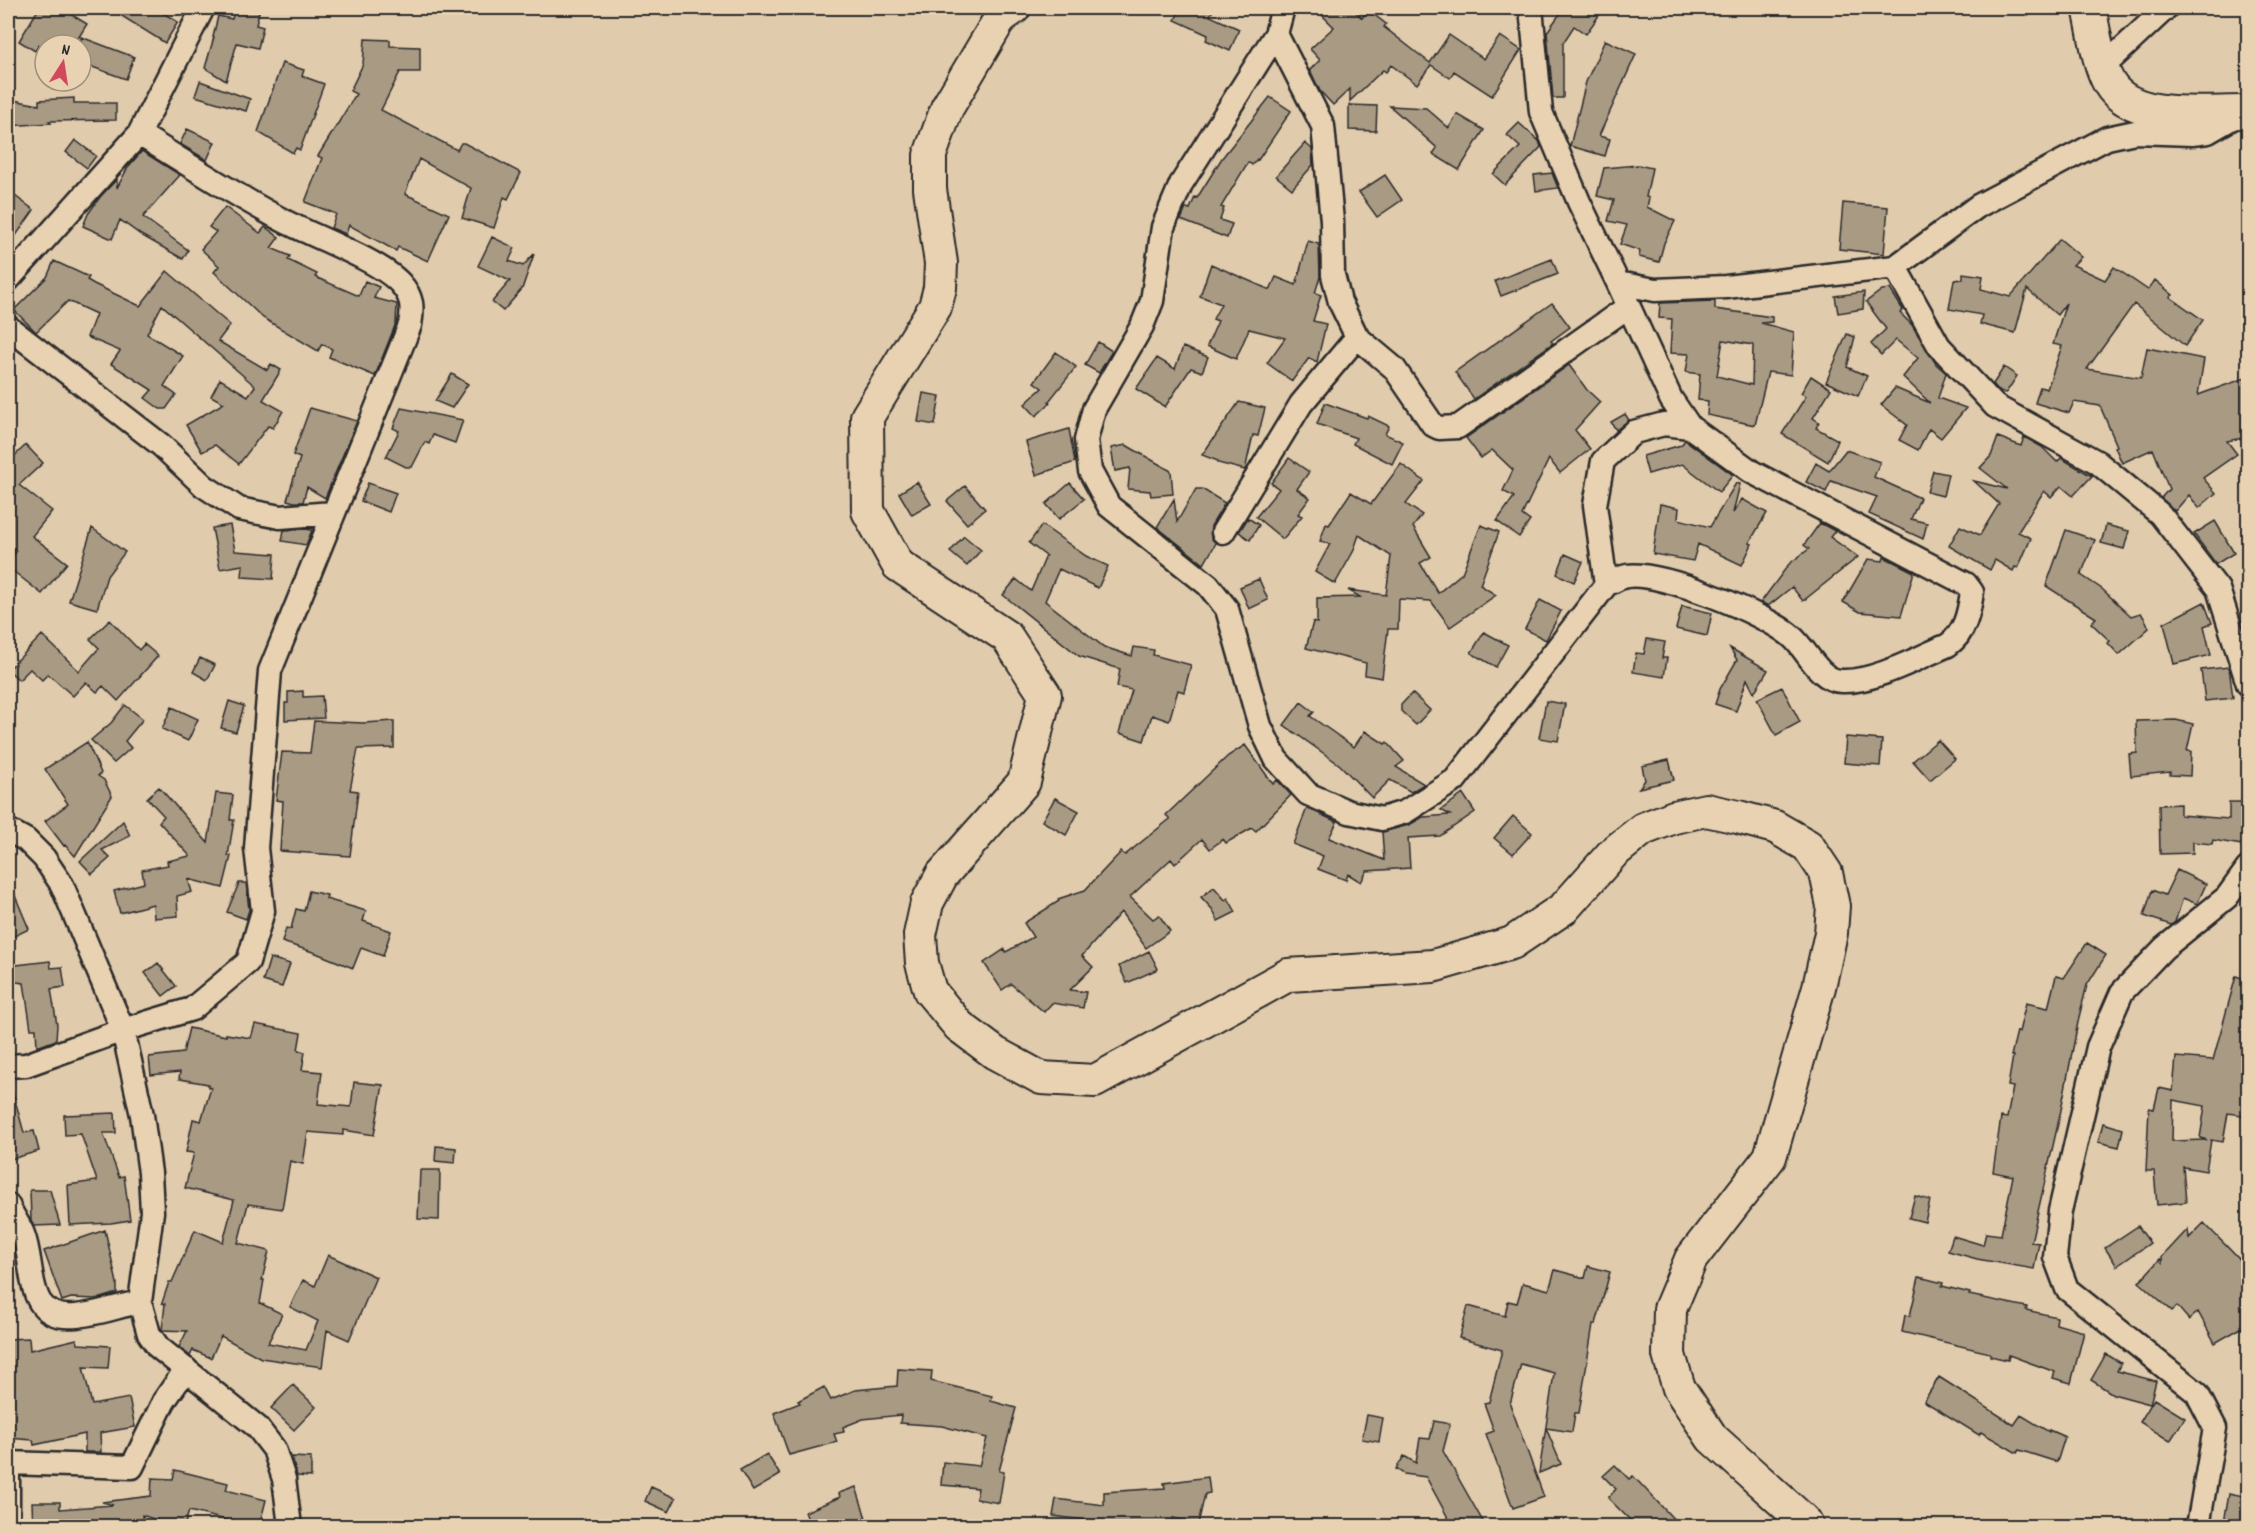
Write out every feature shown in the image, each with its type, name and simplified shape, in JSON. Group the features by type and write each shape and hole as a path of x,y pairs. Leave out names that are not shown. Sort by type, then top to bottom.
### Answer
{"street":[{"path":"8,280 139,134 202,8"},
{"path":"1014,8 1001,17 947,108 930,154 930,189 940,263 940,288 935,307 867,417 868,511 898,565 1007,637 1045,695 1024,782 942,874 927,903 920,935 922,963 930,991 959,1026 995,1053 1041,1078 1095,1081 1288,975 1433,966 1512,943 1564,908 1612,853 1643,830 1674,817 1706,810 1775,827 1808,846 1826,873 1833,906 1831,933 1819,987 1770,1157 1691,1259 1670,1309 1669,1355 1679,1388 1712,1438 1804,1521 1807,1527"},
{"path":"1283,8 1276,34 1180,184 1163,227 1152,301 1142,326 1094,409 1086,440 1090,471 1109,506 1208,585 1227,609 1260,726 1276,759 1308,794 1349,812 1382,819 1404,812 1455,780 1606,585 1625,576 1650,576 1694,589 1770,622 1792,637 1823,673 1838,681 1862,681 1948,645 1958,638 1970,605 1972,592 1966,584 1752,472 1690,427 1671,399 1579,201 1541,112 1531,8"},
{"path":"2089,8 2103,68 2110,85 2123,98 2147,108 2175,112 2245,112"},
{"path":"2103,68 2166,8"},
{"path":"1276,34 1323,126 1332,221 1333,274 1340,302 1357,337 1394,368 1433,425 1449,429 1458,427 1629,306"},
{"path":"1618,283 1655,290 1726,287 1895,267 1978,206 2107,138 2135,132 2192,134 2208,132 2245,112"},
{"path":"8,1066 26,1065 123,1030 192,1009 248,962 263,911 256,848 270,671 410,325 413,308 410,295 399,281 379,267 286,221 139,134"},
{"path":"1895,267 1939,346 1995,406 2097,462 2160,514 2218,589 2248,684"},
{"path":"8,327 161,445 204,486 239,509 280,517 333,513"},
{"path":"1223,532 1301,404 1357,337"},
{"path":"1606,585 1595,505 1603,461 1634,432 1664,424 1690,427"},
{"path":"8,830 26,840 44,858 62,885 123,1030 142,1115 150,1173 152,1212 140,1302 149,1334 158,1347 257,1426 274,1449 284,1479 290,1527"},
{"path":"2198,1527 2215,1428 2197,1393 2067,1289 2055,1257 2060,1211 2098,1047 2122,992 2164,948 2227,897 2248,868"},
{"path":"8,1205 23,1235 36,1297 45,1310 60,1315 75,1316 140,1302"},
{"path":"8,1527 8,1462 132,1467 164,1401 186,1369"}],"building":[{"path":"39,8 61,8 87,24 81,33 33,33 33,50 19,41"},
{"path":"109,8 155,8 178,22 165,43"},
{"path":"235,8 260,8 256,25 263,27 258,48 237,43 226,81 205,68 218,16 232,19"},
{"path":"1181,8 1214,8 1210,16 1239,29 1230,51 1206,40 1208,35 1175,20"},
{"path":"1315,8 1352,8 1362,18 1368,10 1386,24 1384,27 1430,63 1449,35 1484,59 1500,36 1521,50 1492,96 1454,71 1450,78 1431,65 1417,84 1391,65 1386,72 1383,70 1350,101 1350,89 1333,105 1320,91 1310,70 1320,60 1310,49 1334,27"},
{"path":"1564,8 1604,8 1586,34 1574,26 1563,43 1563,98 1553,98 1547,32"},
{"path":"365,39 390,40 390,46 420,47 420,72 400,72 381,110 457,150 461,143 464,143 521,173 508,199 504,197 494,228 462,218 471,188 419,159 405,194 449,214 428,261 398,247 396,251 349,225 346,234 331,228 336,214 305,202 322,158 318,156 356,94 350,91 363,64"},
{"path":"1605,40 1636,54 1599,136 1610,139 1605,156 1570,146 1586,82"},
{"path":"93,42 134,57 126,79 93,67"},
{"path":"282,63 304,70 302,76 324,84 300,150 296,148 293,153 258,132"},
{"path":"200,81 250,99 246,111 195,96"},
{"path":"1270,97 1291,111 1258,160 1252,165 1248,162 1221,207 1224,208 1220,220 1232,224 1227,238 1181,220 1186,208 1190,209 1195,197 1197,198 1222,158"},
{"path":"74,98 74,103 116,103 116,120 49,121 51,123 8,126 8,99 39,105 39,100"},
{"path":"1349,105 1377,106 1376,131 1349,130"},
{"path":"1390,106 1426,108 1449,128 1457,114 1484,130 1459,170 1433,154 1437,148"},
{"path":"1519,123 1539,141 1541,147 1505,185 1493,174 1520,147 1507,135"},
{"path":"187,129 215,142 207,160 180,144"},
{"path":"75,140 96,156 87,168 66,152"},
{"path":"1305,143 1312,149 1313,165 1292,189 1276,176"},
{"path":"142,151 180,175 143,217 188,250 183,259 120,220 112,239 83,226 100,197 117,179 117,188 128,167"},
{"path":"1638,165 1652,168 1646,197 1649,198 1647,207 1675,221 1664,243 1659,262 1639,257 1640,251 1620,244 1627,225 1608,221 1614,200 1597,196 1604,168"},
{"path":"1552,173 1558,188 1536,191 1534,175"},
{"path":"1385,175 1402,200 1377,217 1359,192"},
{"path":"8,191 34,210 8,247"},
{"path":"1843,203 1888,207 1884,254 1839,249"},
{"path":"225,207 260,233 265,227 279,237 271,248 290,256 288,260 317,274 315,277 359,296 365,281 379,287 374,298 397,304 396,323 375,376 329,357 332,349 322,344 318,351 263,318 214,272 219,266 201,249 216,232 209,227"},
{"path":"492,237 515,248 509,261 523,266 534,254 522,289 503,311 492,302 510,281 478,266"},
{"path":"2060,239 2081,257 2073,265 2105,280 2114,267 2148,290 2155,280 2173,295 2170,297 2203,320 2185,346 2134,304 2087,369 2141,378 2147,348 2204,359 2198,395 2248,377 2248,437 2227,441 2237,454 2203,478 2216,493 2199,508 2189,495 2175,511 2161,498 2169,489 2153,449 2122,463 2100,406 2074,402 2069,413 2035,403 2040,387 2047,389 2062,346 2053,344 2066,303 2057,315 2027,289 2015,333 1980,324 1982,315 1949,309 1954,280 1963,279 1963,273 1983,276 1981,289 2010,297"},
{"path":"1308,241 1319,244 1320,277 1315,293 1321,295 1313,321 1326,324 1317,362 1309,358 1292,381 1267,363 1285,338 1249,329 1236,359 1207,346 1218,321 1213,319 1221,304 1200,296 1211,264 1270,290 1276,277 1296,285"},
{"path":"1552,259 1558,274 1501,296 1495,281"},
{"path":"54,261 89,277 87,280 94,284 140,306 167,271 230,325 218,341 267,370 271,364 281,370 263,400 283,411 273,428 268,426 239,464 215,445 202,452 186,425 224,403 211,396 220,379 248,396 255,386 162,305 147,334 183,356 164,386 176,395 166,409 160,409 145,398 152,390 111,364 120,351 87,337 96,314 68,301 36,332 14,310 47,277"},
{"path":"1890,289 1903,310 1900,313 1912,325 1936,364 1946,373 1938,398 1966,408 1941,438 1929,429 1918,450 1899,440 1907,425 1881,405 1895,388 1930,403 1903,377 1918,358 1896,340 1881,355 1871,344 1886,329 1866,302 1882,290"},
{"path":"1864,292 1863,309 1838,313 1835,296"},
{"path":"1715,301 1715,309 1772,317 1772,322 1761,323 1794,332 1791,375 1768,372 1755,425 1707,415 1708,401 1698,400 1700,374 1686,372 1689,354 1670,353 1672,319 1659,318 1660,303","holes":["1723,340 1753,345 1752,385 1717,376"]},
{"path":"1552,303 1570,327 1551,341 1553,343 1474,399 1455,372"},
{"path":"1847,334 1855,337 1847,367 1867,376 1858,396 1826,382"},
{"path":"1098,342 1112,351 1099,373 1085,365"},
{"path":"1183,347 1208,357 1202,372 1191,368 1165,407 1136,389 1157,358 1175,369"},
{"path":"1056,352 1076,367 1049,401 1050,403 1036,416 1025,404 1042,388 1034,382"},
{"path":"1569,365 1587,390 1600,402 1575,430 1590,449 1560,473 1549,459 1522,515 1530,521 1519,537 1497,521 1514,497 1503,491 1513,470 1492,450 1481,458 1466,438"},
{"path":"2004,367 2017,376 2006,393 2000,392 1993,384"},
{"path":"452,374 468,384 452,408 435,401"},
{"path":"1811,376 1831,389 1813,418 1819,422 1816,428 1838,440 1828,462 1782,434 1806,396 1801,393"},
{"path":"923,393 940,396 935,425 918,422"},
{"path":"1239,402 1265,408 1258,436 1253,435 1245,470 1218,463 1202,455"},
{"path":"1325,403 1367,418 1368,416 1389,426 1385,434 1403,442 1392,464 1353,444 1356,438 1317,424"},
{"path":"310,408 357,421 325,498 307,487 303,502 294,502 287,500 300,458 293,455"},
{"path":"401,408 463,420 455,443 433,435 429,444 425,442 412,467 406,467 386,457 399,431 393,428"},
{"path":"1625,414 1629,420 1616,430 1611,422"},
{"path":"1069,429 1075,462 1036,475 1026,442"},
{"path":"1998,437 2021,446 2024,437 2042,447 2057,462 2061,458 2092,476 2073,496 2061,486 2051,497 2044,491 2018,532 2031,538 2018,568 2015,567 2013,571 1995,560 1990,570 1949,546 1960,526 1980,535 1999,504 1974,481 2007,489 1980,468 1991,456"},
{"path":"1685,440 1733,475 1719,492 1682,464 1648,474 1643,456 1681,445"},
{"path":"26,445 43,463 19,485 52,511 32,536 67,563 42,594 8,567 8,563 16,552 8,546 8,462"},
{"path":"1126,445 1171,471 1173,494 1151,496 1150,491 1128,489 1130,468 1115,471 1111,448"},
{"path":"1846,450 1880,462 1874,477 1920,498 1911,519 1927,523 1923,539 1869,514 1877,497 1831,481 1826,492 1806,482 1816,463 1829,471"},
{"path":"1289,458 1309,472 1297,489 1310,498 1298,514 1302,516 1283,539 1256,517 1279,489 1271,483"},
{"path":"1401,464 1424,481 1406,504 1422,515 1413,527 1431,557 1420,563 1438,593 1462,573 1481,525 1499,532 1480,585 1496,595 1450,627 1431,601 1399,599 1398,629 1388,629 1382,678 1365,675 1366,663 1306,648 1313,622 1317,623 1317,598 1360,597 1348,590 1386,595 1391,556 1359,535 1353,552 1335,584 1315,572 1330,544 1320,541 1326,524 1329,525 1351,492 1371,504"},
{"path":"1933,471 1948,474 1943,496 1927,492"},
{"path":"917,482 931,504 912,515 899,493"},
{"path":"368,483 396,493 389,512 361,501"},
{"path":"1070,483 1084,499 1059,519 1046,504"},
{"path":"1736,483 1740,484 1733,513 1742,499 1767,513 1749,543 1752,544 1742,565 1698,544 1693,561 1653,554 1660,504 1679,508 1678,519 1710,527"},
{"path":"965,486 985,509 967,524 947,501"},
{"path":"1196,489 1202,489 1225,503 1211,526 1211,538 1216,543 1204,564 1157,527 1174,499 1177,522"},
{"path":"1248,518 1259,525 1250,540 1239,532"},
{"path":"2215,521 2234,553 2216,564 2194,534"},
{"path":"1820,523 1835,531 1830,537 1858,557 1803,601 1792,587 1768,606 1761,602 1789,564 1809,549 1804,545"},
{"path":"230,525 235,551 275,554 273,579 242,577 243,565 220,569 212,528"},
{"path":"1042,525 1086,556 1108,566 1098,588 1059,569 1045,601 1104,647 1132,656 1134,647 1154,650 1153,655 1191,665 1184,692 1178,690 1169,721 1152,715 1144,741 1119,733 1132,690 1117,687 1120,669 1079,656 1003,595 1016,579 1031,591 1046,556 1029,543"},
{"path":"2106,525 2129,531 2124,549 2101,543"},
{"path":"92,528 125,552 107,576 97,609 69,601"},
{"path":"284,530 312,530 306,545 282,541"},
{"path":"2066,530 2095,540 2081,575 2102,589 2131,616 2141,613 2149,628 2119,655 2108,643 2110,641 2091,623 2096,618 2046,586"},
{"path":"964,536 981,550 967,566 950,552"},
{"path":"1565,554 1583,562 1574,582 1557,574"},
{"path":"1884,557 1914,572 1901,616 1860,612 1843,602 1868,559 1883,561"},
{"path":"1259,579 1268,600 1249,609 1240,587"},
{"path":"1540,600 1561,611 1546,640 1525,629"},
{"path":"2204,602 2212,623 2204,626 2211,655 2174,664 2164,623"},
{"path":"1682,606 1712,613 1707,636 1676,629"},
{"path":"110,620 139,650 144,644 158,656 118,701 103,686 97,692 86,682 73,696 48,674 42,680 30,669 19,680 8,670 42,635 79,671 99,648 90,639"},
{"path":"1484,632 1508,645 1496,667 1471,653"},
{"path":"1647,639 1665,642 1662,658 1667,658 1664,677 1633,672 1636,653 1644,654"},
{"path":"1730,648 1768,670 1754,693 1747,679 1736,711 1715,704 1720,689 1737,660"},
{"path":"200,658 215,665 207,680 193,672"},
{"path":"2229,667 2233,698 2205,701 2201,670"},
{"path":"1782,687 1800,722 1776,735 1757,699"},
{"path":"303,691 303,697 322,696 324,718 285,720 285,703 288,703 288,692"},
{"path":"1412,693 1430,710 1416,725 1401,711 1401,705"},
{"path":"229,701 244,706 236,732 221,728"},
{"path":"1546,701 1565,704 1558,741 1539,738"},
{"path":"1301,702 1314,712 1310,716 1354,747 1365,731 1385,744 1387,742 1404,761 1396,767 1424,784 1411,792 1390,780 1372,798 1340,765 1284,725"},
{"path":"125,705 143,719 125,741 131,748 114,763 91,740 111,723"},
{"path":"172,707 198,719 188,741 162,729"},
{"path":"2176,720 2193,724 2187,751 2191,751 2190,776 2170,775 2170,772 2131,776 2129,754 2137,753 2136,721"},
{"path":"314,721 364,723 394,721 394,748 358,749 350,790 358,791 350,856 280,851 283,801 276,800 282,752 310,753"},
{"path":"1846,737 1882,740 1880,766 1844,763"},
{"path":"1938,740 1955,759 1930,780 1913,761"},
{"path":"87,742 101,773 98,776 104,780 112,796 75,856 64,846 45,821 68,804 45,769"},
{"path":"1245,745 1273,784 1277,780 1291,795 1256,831 1252,828 1226,843 1223,839 1210,849 1202,839 1175,864 1171,859 1130,897 1153,919 1159,915 1170,931 1146,948 1121,912 1082,956 1093,967 1070,990 1086,992 1083,1008 1052,1003 1044,1012 1011,984 1002,990 984,963 1005,949 1006,952 1033,937 1024,923 1059,901 1058,899 1085,890 1121,852 1125,855 1170,819 1166,815 1228,756"},
{"path":"1669,760 1674,780 1639,788 1645,780 1642,766"},
{"path":"159,787 208,843 216,793 233,795 230,820 234,820 228,856 231,856 223,888 188,879 192,892 177,896 178,916 154,918 153,904 120,913 114,891 144,883 142,870 168,865 167,861 190,856 159,822 164,816 147,798"},
{"path":"1463,794 1475,812 1440,836 1408,838 1410,868 1367,871 1361,882 1348,874 1346,880 1318,869 1323,856 1293,844 1307,808 1337,822 1329,838 1384,860 1382,832 1409,825 1423,817 1450,815 1441,810"},
{"path":"1055,798 1079,811 1066,835 1042,821"},
{"path":"2229,802 2248,802 2248,846 2213,840 2212,844 2193,842 2193,853 2160,854 2159,805 2180,804 2180,815 2229,819"},
{"path":"1513,816 1532,833 1513,854 1494,838"},
{"path":"123,821 130,836 102,850 110,858 92,874 80,861"},
{"path":"2177,870 2206,884 2197,904 2183,898 2175,922 2171,925 2144,916 2152,890 2165,895"},
{"path":"8,879 29,929 8,939"},
{"path":"239,883 246,883 249,910 246,919 227,912"},
{"path":"1214,887 1225,900 1228,898 1236,912 1218,921 1212,909 1201,897"},
{"path":"309,891 327,895 326,899 366,911 363,921 391,931 383,956 361,948 353,968 282,942 286,928 291,929 296,909 304,911"},
{"path":"2087,943 2106,955 2087,985 2079,1017 2060,1115 2031,1242 2039,1243 2034,1269 1977,1259 1948,1251 1953,1236 1983,1245 1986,1233 2001,1235 2013,1176 1993,1172 2001,1117 2007,1118 2013,1087 2008,1086 2013,1056 2011,1056 2017,1031 2019,1032 2026,1003 2048,1008 2056,976 2064,978"},
{"path":"1149,951 1158,969 1127,983 1119,966"},
{"path":"270,958 290,964 282,987 263,981"},
{"path":"50,961 51,968 62,967 65,987 51,989 57,1025 56,1040 37,1047 36,1029 31,1029 24,983 8,981 8,966"},
{"path":"158,963 176,986 163,996 145,973"},
{"path":"2236,976 2248,980 2248,1030 2242,1057 2248,1057 2248,1116 2228,1113 2223,1142 2211,1140 2206,1171 2183,1167 2186,1202 2157,1205 2154,1171 2146,1171 2149,1108 2154,1109 2159,1088 2173,1091 2176,1057 2213,1060","holes":["2173,1100 2205,1106 2200,1138 2207,1140 2172,1141"]},
{"path":"255,1024 301,1033 298,1050 305,1052 302,1070 322,1072 318,1104 351,1107 354,1082 383,1085 374,1135 343,1130 343,1135 308,1132 303,1164 290,1161 282,1209 248,1204 238,1243 269,1251 262,1280 264,1280 260,1303 282,1314 268,1343 306,1350 318,1321 290,1307 303,1280 315,1286 328,1255 376,1277 349,1340 327,1330 322,1367 261,1358 221,1336 211,1358 193,1350 190,1356 179,1347 187,1331 162,1330 165,1304 162,1303 169,1282 172,1282 195,1230 223,1242 234,1200 185,1188 194,1153 186,1152 193,1119 201,1121 211,1088 208,1084 179,1079 180,1072 151,1075 149,1057 183,1053 189,1028 226,1036 226,1034 251,1038"},
{"path":"12,1089 24,1133 34,1131 39,1151 8,1160 8,1090"},
{"path":"115,1113 116,1133 103,1133 119,1177 124,1176 130,1220 70,1225 68,1185 97,1181 81,1134 65,1135 64,1115"},
{"path":"2103,1123 2123,1129 2119,1147 2098,1142"},
{"path":"436,1146 456,1148 455,1163 435,1161"},
{"path":"420,1170 440,1170 439,1220 418,1219"},
{"path":"30,1190 50,1190 60,1225 34,1226 31,1220"},
{"path":"1915,1196 1930,1200 1925,1222 1909,1218"},
{"path":"2204,1223 2239,1259 2248,1254 2248,1324 2215,1343 2198,1312 2189,1320 2177,1306 2172,1311 2139,1282 2160,1259 2162,1262 2162,1257 2188,1229 2189,1238"},
{"path":"2138,1226 2150,1243 2117,1266 2105,1248"},
{"path":"105,1230 117,1283 117,1293 97,1299 71,1298 62,1301 44,1251"},
{"path":"1588,1266 1610,1272 1596,1324 1593,1324 1579,1413 1575,1413 1572,1432 1546,1428 1561,1464 1539,1473 1554,1373 1521,1364 1510,1404 1544,1497 1513,1508 1486,1434 1494,1431 1484,1403 1489,1402 1502,1350 1459,1338 1468,1306 1505,1316 1508,1301 1517,1303 1523,1283 1549,1290 1555,1270 1585,1278"},
{"path":"1919,1277 1943,1283 1942,1286 1970,1293 1969,1295 2027,1307 2026,1310 2057,1317 2056,1324 2084,1332 2071,1383 2053,1378 2055,1372 2009,1355 2008,1360 1990,1356 1990,1353 1902,1332 1905,1315 1910,1316"},
{"path":"29,1338 30,1350 77,1339 78,1344 110,1346 108,1368 83,1367 92,1405 129,1398 135,1427 100,1433 101,1452 85,1452 85,1434 34,1445 33,1440 8,1438 8,1339"},
{"path":"2106,1354 2121,1363 2117,1371 2156,1381 2150,1404 2113,1394 2091,1380"},
{"path":"898,1369 932,1371 931,1381 992,1396 991,1401 1016,1408 999,1471 1004,1472 999,1503 976,1499 978,1488 941,1485 943,1462 979,1466 987,1438 942,1426 900,1423 901,1415 863,1419 843,1427 844,1432 834,1434 837,1442 789,1455 774,1413 800,1403 798,1401 824,1387 831,1400 855,1390 897,1386"},
{"path":"1939,1377 2014,1425 2021,1415 2049,1432 2049,1430 2065,1437 2057,1462 2019,1450 2017,1453 1981,1432 1979,1435 1924,1401"},
{"path":"293,1385 316,1407 294,1430 271,1408"},
{"path":"2154,1399 2185,1418 2170,1441 2140,1422"},
{"path":"1367,1415 1383,1418 1379,1442 1362,1439"},
{"path":"1434,1421 1450,1424 1443,1451 1486,1527 1453,1527 1426,1477 1404,1474 1396,1469 1404,1456 1416,1463 1420,1438 1430,1439"},
{"path":"767,1454 780,1475 753,1491 740,1470"},
{"path":"292,1457 311,1458 311,1477 297,1476"},
{"path":"1615,1465 1629,1479 1633,1476 1681,1527 1637,1527 1608,1498 1616,1489 1603,1476"},
{"path":"175,1470 228,1483 226,1490 266,1500 259,1527 245,1527 189,1511 184,1527 177,1527 142,1515 143,1527 33,1527 32,1502 60,1502 60,1509 113,1505 102,1502 151,1496 152,1478 173,1479"},
{"path":"1208,1477 1210,1493 1205,1494 1198,1524 1173,1518 1172,1527 1091,1527 1091,1521 1053,1516 1056,1499 1104,1505 1104,1492 1165,1488 1164,1483"},
{"path":"651,1487 676,1498 669,1512 645,1501"},
{"path":"856,1487 866,1518 844,1527 811,1527 805,1512 840,1497 839,1493"},
{"path":"2229,1493 2248,1497 2248,1527 2224,1523"}]}
